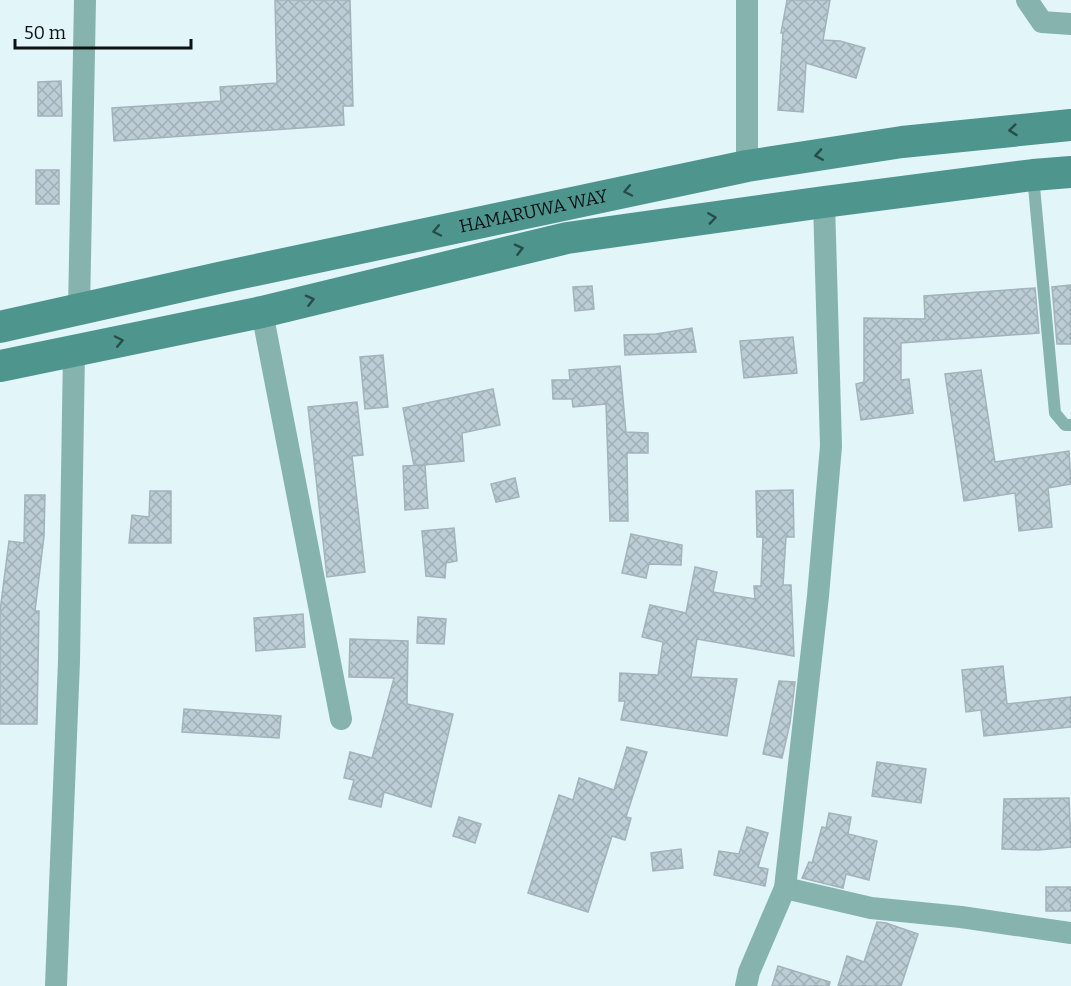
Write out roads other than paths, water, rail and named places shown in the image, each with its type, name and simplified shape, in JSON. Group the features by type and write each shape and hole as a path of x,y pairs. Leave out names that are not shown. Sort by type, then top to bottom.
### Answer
{"main road":[{"name":"HAMARUWA WAY","path":"0,327 223,277 747,166 902,142 1071,125"},
{"path":"0,366 262,312 567,238 824,202 1071,172"}],"street":[{"path":"79,310 85,0"},
{"path":"747,0 747,166"},
{"path":"1027,0 1041,22 1071,24"},
{"path":"746,986 749,972 785,888 818,596 831,446 824,202"},
{"path":"262,312 341,719"},
{"path":"56,986 69,661 74,351"},
{"path":"785,888 871,908 961,917 1071,933"}],"lane":[{"path":"1033,175 1055,413 1065,425 1071,425"}]}
